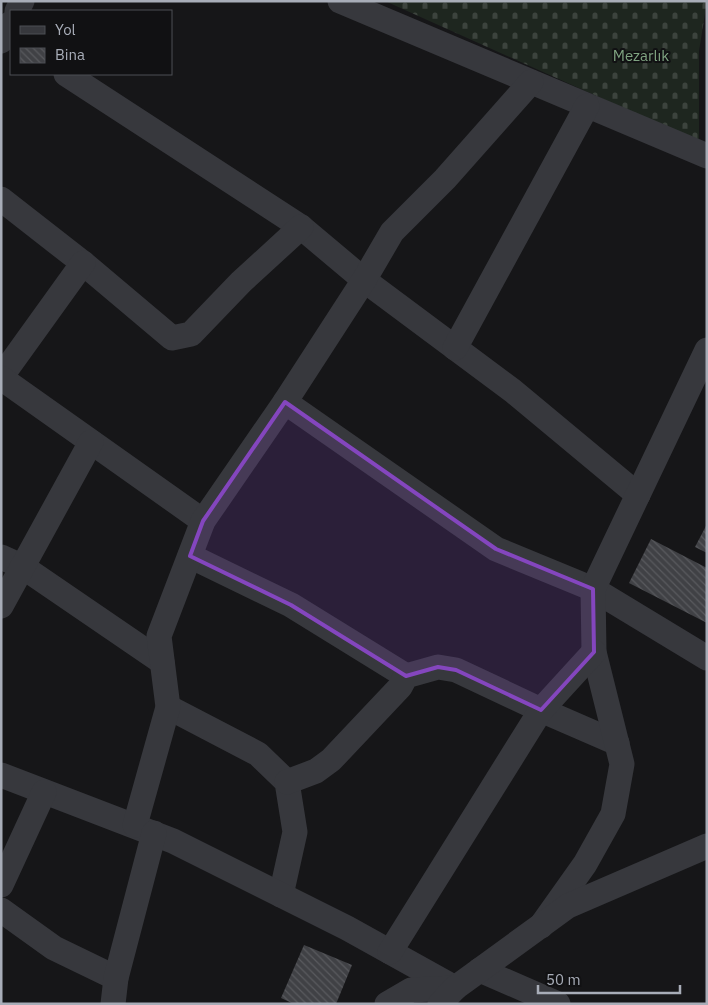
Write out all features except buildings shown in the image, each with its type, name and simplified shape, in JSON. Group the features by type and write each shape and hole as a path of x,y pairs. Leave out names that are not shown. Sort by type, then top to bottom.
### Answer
{"street":[{"path":"340,1 707,156"},
{"path":"68,75 301,227 364,280 513,391 638,495"},
{"path":"113,1004 116,978 168,707 159,636 203,522 285,402 364,280 392,232 445,179 531,82"},
{"path":"455,348 588,106"},
{"path":"1,199 83,263 172,338 191,334 241,282 301,227"},
{"path":"83,263 1,378 203,522"},
{"path":"541,926 585,864 613,814 622,764 594,652 593,589 706,351"},
{"path":"285,402 496,548 593,589 707,658"},
{"path":"1,606 12,562 91,442"},
{"path":"190,556 291,605 406,676"},
{"path":"12,562 162,662"},
{"path":"390,952 541,710 594,652"},
{"path":"287,782 316,771 331,760 400,687 406,676 438,667 456,670 616,743"},
{"path":"168,707 258,754 287,782 295,832 281,895"},
{"path":"1,775 173,841 347,928 390,952 447,996"},
{"path":"1,885 44,792"},
{"path":"387,1004 411,990 447,996 568,906 707,846"},
{"path":"1,910 54,948 116,978"},
{"path":"480,970 558,1004"}],"highlighted area":[{"path":"285,402 496,549 593,589 594,652 541,710 456,670 438,667 406,676 291,605 190,556 203,521"}],"green space":[{"name":"Mezarlık","path":"385,1 707,1 699,51 699,142"}]}
